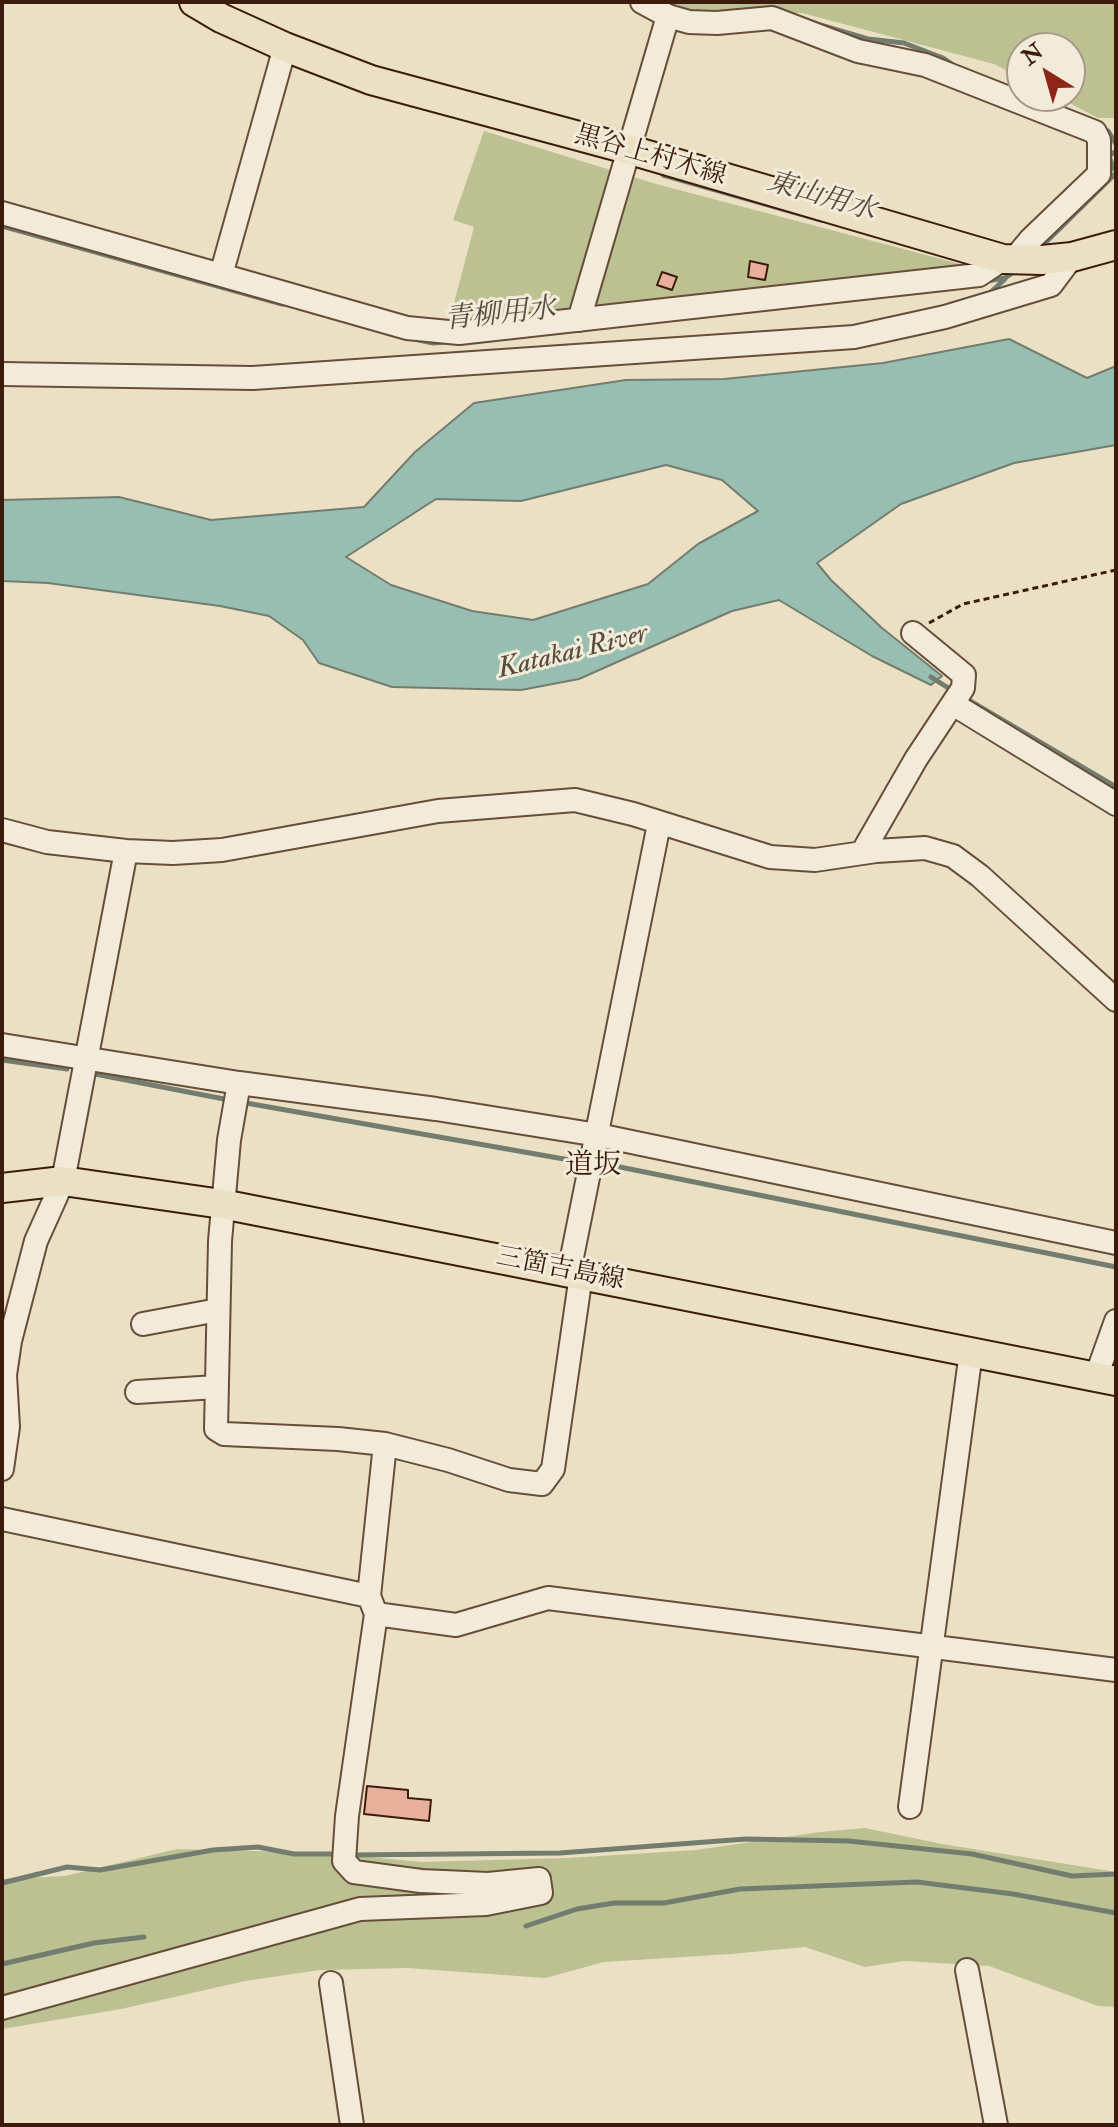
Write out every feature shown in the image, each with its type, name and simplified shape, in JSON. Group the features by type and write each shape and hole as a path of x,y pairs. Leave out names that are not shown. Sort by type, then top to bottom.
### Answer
{"main road":[{"name":"黒谷上村木線","path":"194,2 285,47 371,80 627,149 1010,259 1072,257 1116,245"},
{"name":"三箇吉島線","path":"2,1188 63,1181 222,1204 1106,1379"}],"street":[{"path":"2,213 407,328 459,333 979,275 1020,252 1099,174 1099,140 1095,132 925,65 858,51 772,18 689,22 668,16 642,2"},
{"path":"579,320 668,16"},
{"path":"221,275 285,47"},
{"path":"2,374 253,378 854,337 945,317 1051,285 1072,257"},
{"path":"862,853 916,759 956,698 964,675 913,633"},
{"path":"956,698 1116,804"},
{"path":"2,830 47,842 173,853 222,850 438,811 575,800 633,814 770,857 815,860 925,848 953,856 980,876 1116,1000"},
{"path":"239,1083 222,1204 216,1429 224,1434 385,1444 509,1480 542,1484 553,1469 575,1273 594,1153 659,824"},
{"path":"2,1469 8,1427 5,1375 10,1341 36,1241 63,1181 126,851"},
{"path":"2,1045 239,1083 436,1109 594,1153 1116,1243"},
{"path":"143,1324 218,1310"},
{"path":"1106,1379 1116,1321"},
{"path":"910,1807 971,1352"},
{"path":"137,1392 216,1387"},
{"path":"2,2008 360,1909 486,1904 541,1893 539,1879 488,1884 421,1881 354,1872 344,1861 373,1605 385,1444"},
{"path":"2,1519 456,1625 548,1598 1116,1670"},
{"path":"967,1970 996,2125"},
{"path":"331,1983 352,2125"}],"path":[{"path":"913,633 963,604 1116,570"}],"green space":[{"path":"665,2 1116,2 1116,118 1098,118 1086,112 1086,32 1006,32 1006,70 994,64 802,13 703,17"},
{"path":"484,131 656,184 968,266 448,326 474,227 453,220"},
{"path":"865,1828 942,1844 1116,1872 1116,2007 1098,2006 989,1966 904,1961 865,1967 805,1947 604,1962 545,1978 407,1968 320,1970 245,1981 121,2009 2,2029 2,1879 65,1876 177,1849 327,1853 422,1862 568,1858 696,1850"}],"water":[{"name":"Katakai River","path":"1009,339 1087,378 1116,366 1116,445 1014,463 901,504 817,563 882,628 942,676 931,685 872,656 779,600 732,611 579,679 521,690 392,687 319,663 303,640 269,616 220,606 48,583 2,581 2,500 119,497 211,520 364,507 415,452 474,403 626,380 724,379 883,363","holes":["666,465 722,480 758,511 698,544 648,584 533,620 472,611 391,585 346,557 436,499 521,501"]}],"building":[{"path":"750,261 768,265 765,280 748,277"},
{"path":"662,272 677,277 672,290 657,285"},
{"path":"367,1786 408,1790 408,1798 431,1800 429,1821 364,1814"}],"waterway":[{"path":"810,22 868,39 904,43 943,58 956,67"},
{"path":"1101,129 1108,131 1116,144"},
{"name":"東山用水","path":"1107,175 1113,167 1109,156 1116,151"},
{"name":"青柳用水","path":"1040,248 1116,173"},
{"name":"東山用水","path":"663,175 821,220"},
{"name":"青柳用水","path":"2,226 282,304"},
{"name":"青柳用水","path":"987,281 1005,278 1012,273"},
{"path":"991,292 1005,279"},
{"name":"青柳用水","path":"419,340 445,342"},
{"path":"931,677 953,691"},
{"path":"965,698 1116,787"},
{"path":"2,1060 67,1069"},
{"path":"95,1074 224,1099"},
{"path":"246,1103 581,1162"},
{"path":"605,1164 1116,1267"},
{"path":"349,1855 560,1853 746,1839 849,1841 972,1854 1072,1876 1116,1874"},
{"path":"2,1883 67,1867 100,1870 213,1850 258,1847 294,1854 339,1854"},
{"path":"526,1926 577,1909 614,1903 664,1903 740,1889 917,1882 1013,1894 1116,1913"},
{"path":"2,1964 94,1943 144,1937"}],"district":[{"name":"道坂","path":"593,1167"}]}
